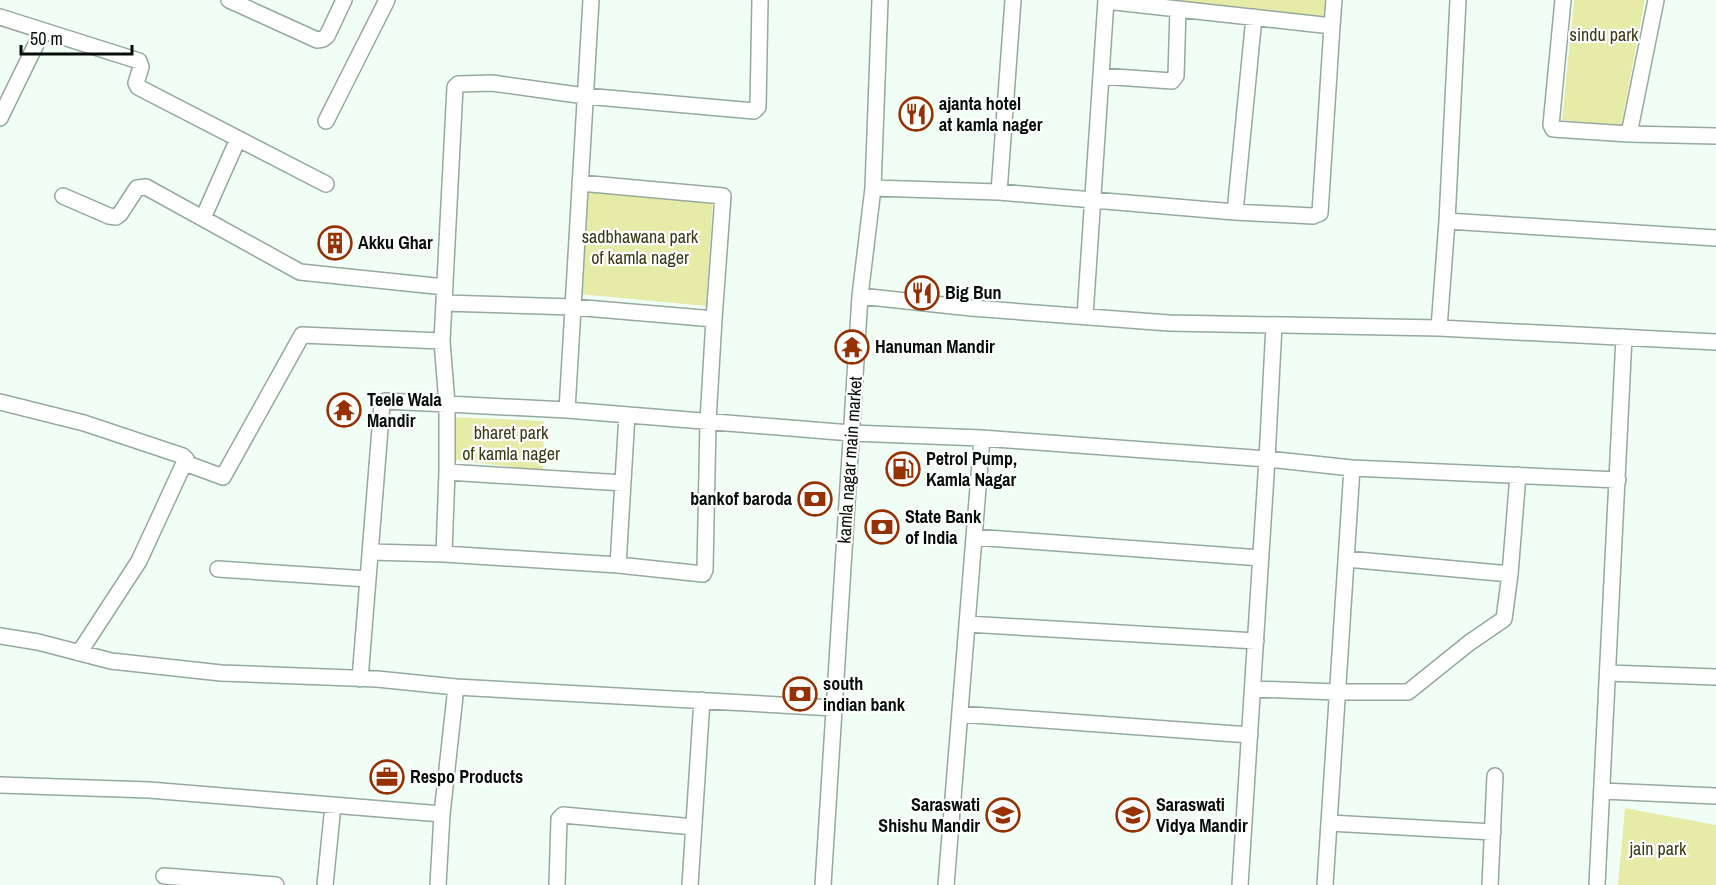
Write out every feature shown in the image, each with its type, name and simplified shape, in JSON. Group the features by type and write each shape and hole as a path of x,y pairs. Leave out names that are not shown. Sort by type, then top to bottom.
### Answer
{"street":[{"path":"229,0 317,40 327,36 344,0"},
{"path":"326,121 387,0"},
{"path":"567,410 591,0"},
{"path":"444,554 447,404 442,341 456,85 492,82 585,96 757,110 760,0"},
{"name":"kamla nagar main market","path":"823,885 860,296 873,188 880,0"},
{"path":"999,192 1013,0"},
{"path":"873,188 999,192 1235,212 1313,216 1320,213 1334,0"},
{"path":"1439,328 1458,0"},
{"path":"1563,0 1552,129 1556,131 1716,136"},
{"path":"1629,134 1656,0"},
{"path":"1085,316 1106,1 1332,26"},
{"path":"1101,76 1172,81 1176,76 1178,9"},
{"path":"0,17 139,61 141,67 136,83 138,87 326,184"},
{"path":"1235,212 1254,17"},
{"path":"2,109 42,32"},
{"path":"203,218 238,139"},
{"path":"370,552 444,554 618,565 703,574 705,570 708,421 723,195 580,183"},
{"path":"63,196 116,217 137,188 146,187 305,273 446,287"},
{"path":"1447,221 1716,238"},
{"path":"860,296 971,308 1169,323 1439,328 1716,342"},
{"path":"444,303 573,307 714,320"},
{"path":"1240,885 1274,325"},
{"path":"185,463 224,477 302,335 442,341"},
{"path":"1597,885 1624,337"},
{"path":"360,678 382,404 385,401 567,410 852,433 982,438 1267,459 1352,468 1618,480"},
{"path":"0,402 95,427 183,456 186,459 139,561 79,653"},
{"path":"618,565 627,415"},
{"path":"946,885 982,438"},
{"path":"1325,885 1352,468"},
{"path":"447,471 623,483"},
{"path":"1253,689 1400,693 1411,690 1469,643 1504,619 1518,475"},
{"path":"974,537 1261,558"},
{"path":"1346,559 1510,574"},
{"path":"218,569 368,579"},
{"path":"967,624 1256,641"},
{"path":"0,636 38,642 111,661 221,673 360,678 456,687 834,708"},
{"path":"1609,673 1716,677"},
{"path":"438,885 442,814 456,687"},
{"path":"690,885 702,700"},
{"path":"960,714 1250,735"},
{"path":"1490,885 1496,776"},
{"path":"0,785 149,790 442,814"},
{"path":"1603,791 1716,796"},
{"path":"325,885 333,805"},
{"path":"557,885 560,819 563,815 694,827"},
{"path":"1329,823 1493,832"},
{"path":"164,876 276,885"}],"green space":[{"path":"1147,0 1327,0 1326,21"},
{"name":"sindu park","path":"1574,0 1645,0 1621,127 1562,120"},
{"name":"sadbhawana park of kamla nager","path":"588,191 713,201 706,306 578,294"},
{"name":"bharet park of kamla nager","path":"452,417 544,421 543,471 449,459"},
{"name":"jain park","path":"1625,808 1716,825 1716,885 1618,885"}],"place":[{"name":"ajanta hotel at kamla nager","path":"916,114"},
{"name":"Akku Ghar","path":"335,243"},
{"name":"Big Bun","path":"922,293"},
{"name":"Hanuman Mandir","path":"852,347"},
{"name":"Teele Wala Mandir","path":"344,410"},
{"name":"Petrol Pump, Kamla Nagar","path":"903,469"},
{"name":"bankof baroda","path":"815,499"},
{"name":"State Bank of India","path":"882,527"},
{"name":"south indian bank","path":"800,694"},
{"name":"Respo Products","path":"387,777"},
{"name":"Saraswati Shishu Mandir","path":"1003,815"},
{"name":"Saraswati Vidya Mandir","path":"1133,815"}]}
